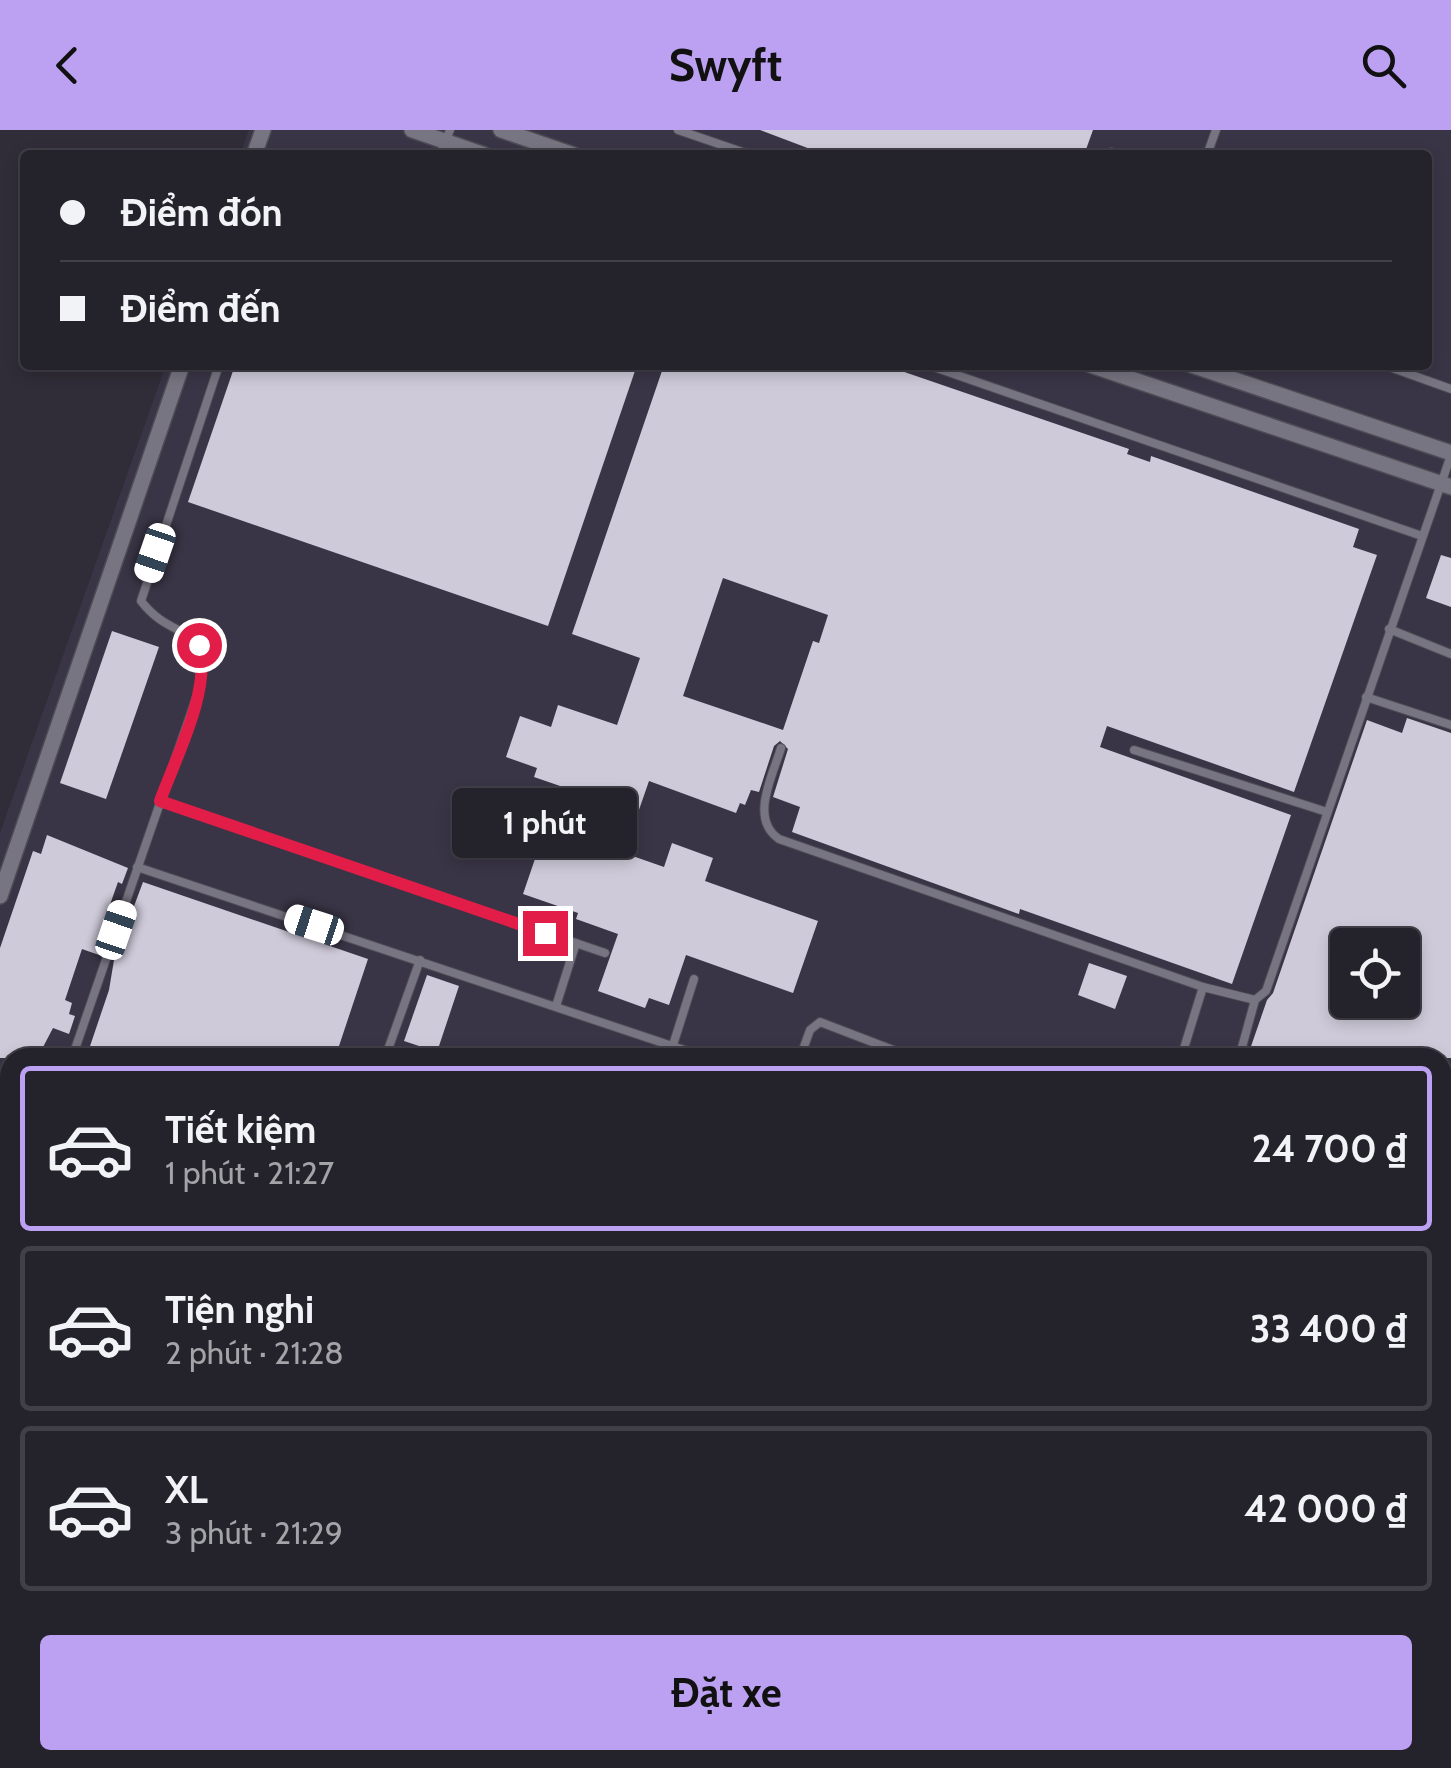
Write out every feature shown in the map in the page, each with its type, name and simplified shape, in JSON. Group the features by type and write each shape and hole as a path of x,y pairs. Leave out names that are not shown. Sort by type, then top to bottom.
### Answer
{"street":[{"path":"412,130 470,150"},
{"path":"511,132 560,150"},
{"path":"0,896 180,370"},
{"path":"1105,370 1445,486"},
{"path":"1207,370 1451,454"}],"lane":[{"path":"678,130 736,150"},
{"path":"75,1048 200,690 203,658 199,645 150,613 141,601 217,370"},
{"path":"942,370 1422,536"},
{"path":"1404,370 1451,389"},
{"path":"1241,1048 1255,1000 1266,991 1422,536 1445,486 1451,454"},
{"path":"1390,629 1451,654"},
{"path":"1366,697 1451,726"},
{"path":"781,748 763,812 768,830 780,839 1203,986 1255,1000"},
{"path":"1134,750 1327,812"},
{"path":"160,801 604,953"},
{"path":"137,866 678,1048"},
{"path":"556,1006 576,943"},
{"path":"389,1048 420,960"},
{"path":"672,1046 694,979"},
{"path":"1185,1048 1203,986"},
{"path":"804,1048 810,1030 820,1022 888,1048"}],"shaded area":[{"path":"249,130 1451,130 1451,1048 0,1048 0,833 164,370 1432,370 1432,150 242,150"}],"building":[{"path":"760,130 1093,130 1086,150 813,150"},
{"path":"233,370 635,370 548,626 188,502"},
{"path":"662,370 899,370 1129,449 1127,454 1150,462 1151,456 1359,529 1353,547 1377,555 1294,792 1107,726 1100,747 1291,815 1232,984 1020,909 1019,914 792,832 800,807 773,797 788,749 780,741 774,746 759,792 751,790 745,805 740,803 736,813 649,781 624,853 664,867 672,843 713,858 705,881 818,921 793,993 686,955 669,1005 649,998 645,1008 598,991 618,934 576,919 578,913 523,894 550,815 582,826 592,797 534,777 537,768 506,757 520,716 551,727 558,705 617,725 640,658 572,634","holes":["723,578 828,615 819,643 813,641 783,730 683,696"]},
{"path":"1441,555 1451,558 1451,607 1426,598"},
{"path":"112,631 159,647 106,799 60,783"},
{"path":"1407,718 1451,733 1451,1048 1250,1048 1367,720 1402,733"},
{"path":"47,835 128,868 122,884 118,882 106,916 112,918 99,955 82,949 65,1000 72,1003 69,1014 75,1016 69,1034 53,1028 43,1048 0,1048 0,948 33,851 41,854"},
{"path":"143,882 368,959 338,1048 89,1048 109,990 114,960"},
{"path":"1089,963 1127,976 1115,1009 1078,995"},
{"path":"427,975 459,986 438,1048 404,1041"}],"route":[{"path":"199,645 203,658 200,690 160,801 545,933"}]}
